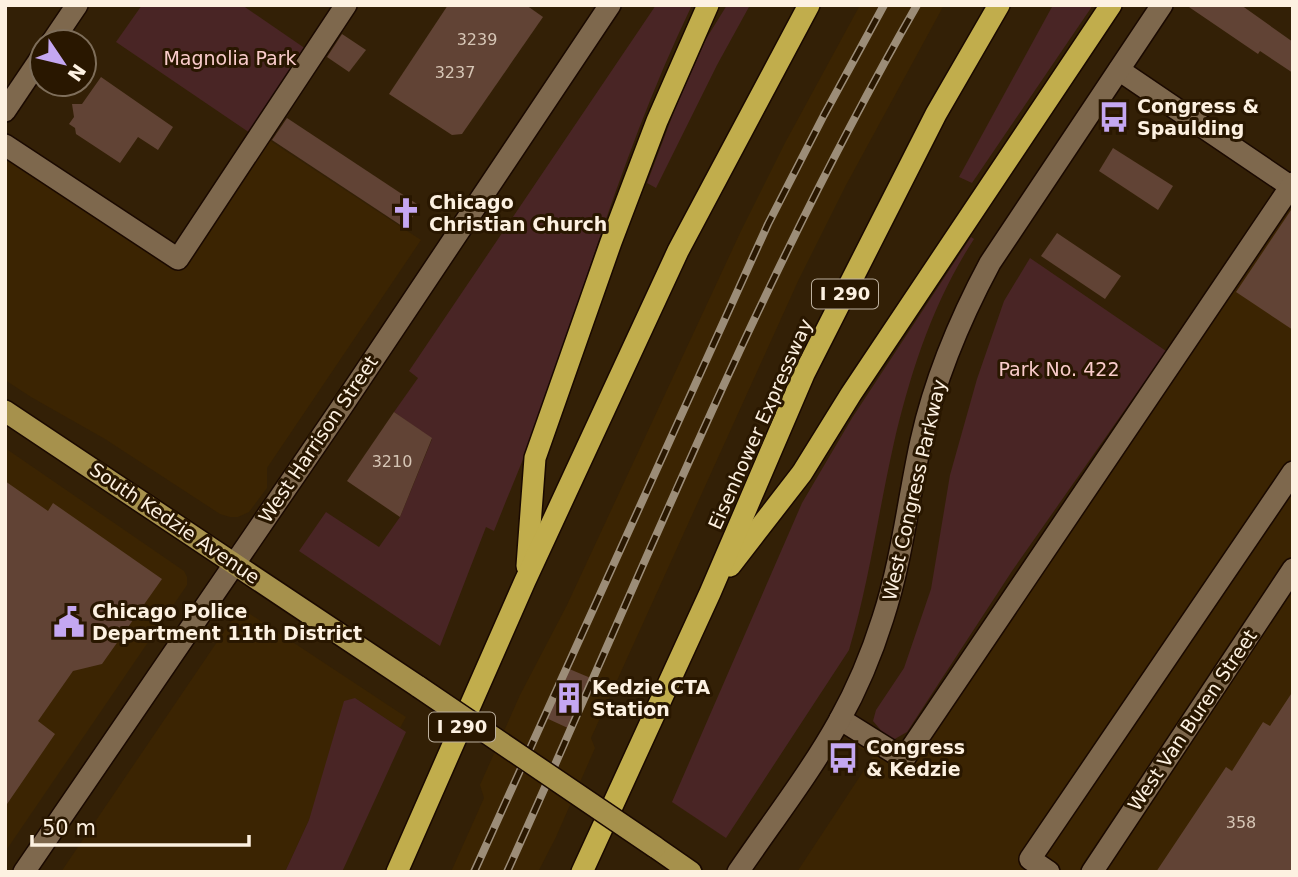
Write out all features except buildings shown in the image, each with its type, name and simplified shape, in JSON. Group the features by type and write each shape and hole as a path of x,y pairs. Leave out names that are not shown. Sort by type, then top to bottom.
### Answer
{"highway":[{"path":"525,581 535,458 615,230 657,121 708,5"},
{"name":"I 290","path":"397,872 525,581 677,251 810,5"},
{"name":"Eisenhower Expressway","path":"582,872 710,593 804,374 936,114 999,5"},
{"path":"710,593 802,473 851,394 1111,5"}],"main road":[{"name":"South Kedzie Avenue","path":"5,411 234,562 691,872"}],"street":[{"path":"61,28 77,5"},
{"path":"5,145 178,259 346,5"},
{"name":"West Harrison Street","path":"24,872 341,408 610,5"},
{"name":"West Congress Parkway","path":"738,872 840,719 862,673 883,618 905,529 922,439 944,362 967,306 990,263 1162,5"},
{"path":"840,719 904,759 1292,186 1119,70"},
{"path":"5,111 28,77"},
{"path":"1049,872 1030,859 1293,472"},
{"name":"West Van Buren Street","path":"1092,872 1293,569"}],"shaded area":[{"path":"860,5 944,5 845,187 799,279 591,738 595,748 538,872 451,872 484,798 480,785 520,695 567,605 740,233 786,141"},
{"path":"260,134 421,240 267,468 267,488 249,512 230,517 220,514 105,439 5,380 5,156 177,258"},
{"path":"1283,197 1293,203 1293,872 797,872 874,755 847,742 855,728 903,759"},
{"name":"Chicago Police Department 11th District","path":"5,448 184,571 187,585 5,852"},
{"path":"244,610 406,717 400,728 355,698 309,820 285,872 61,872 238,611"}],"green space":[{"name":"Magnolia Park","path":"142,5 242,5 306,49 250,133 116,42"},
{"path":"656,5 692,5 628,157 528,446 494,531 486,527 440,646 299,551 326,512 379,547 400,517 432,439 394,412 418,378 409,371"},
{"path":"727,5 750,5 656,188 647,183 675,109 706,39"},
{"path":"1053,5 1093,5 972,183 959,177"},
{"path":"971,237 974,239 935,313 907,392 849,650 726,838 672,802 802,503 852,418"},
{"name":"Park No. 422","path":"1030,258 1166,351 1012,571 907,732 893,740 873,721 876,710 904,668 931,589 950,475 977,379 1004,301"},
{"path":"355,698 406,732 342,872 285,872 309,820 344,701"}],"railway":[{"path":"474,872 768,224 884,5"},
{"path":"507,872 752,325 859,110 917,5"}],"place":[{"name":"Congress & Spaulding","path":"1114,117"},
{"name":"Chicago Christian Church","path":"406,213"},
{"name":"Chicago Police Department 11th District","path":"69,622"},
{"name":"Kedzie CTA Station","path":"569,698"},
{"name":"Congress & Kedzie","path":"843,758"}]}
